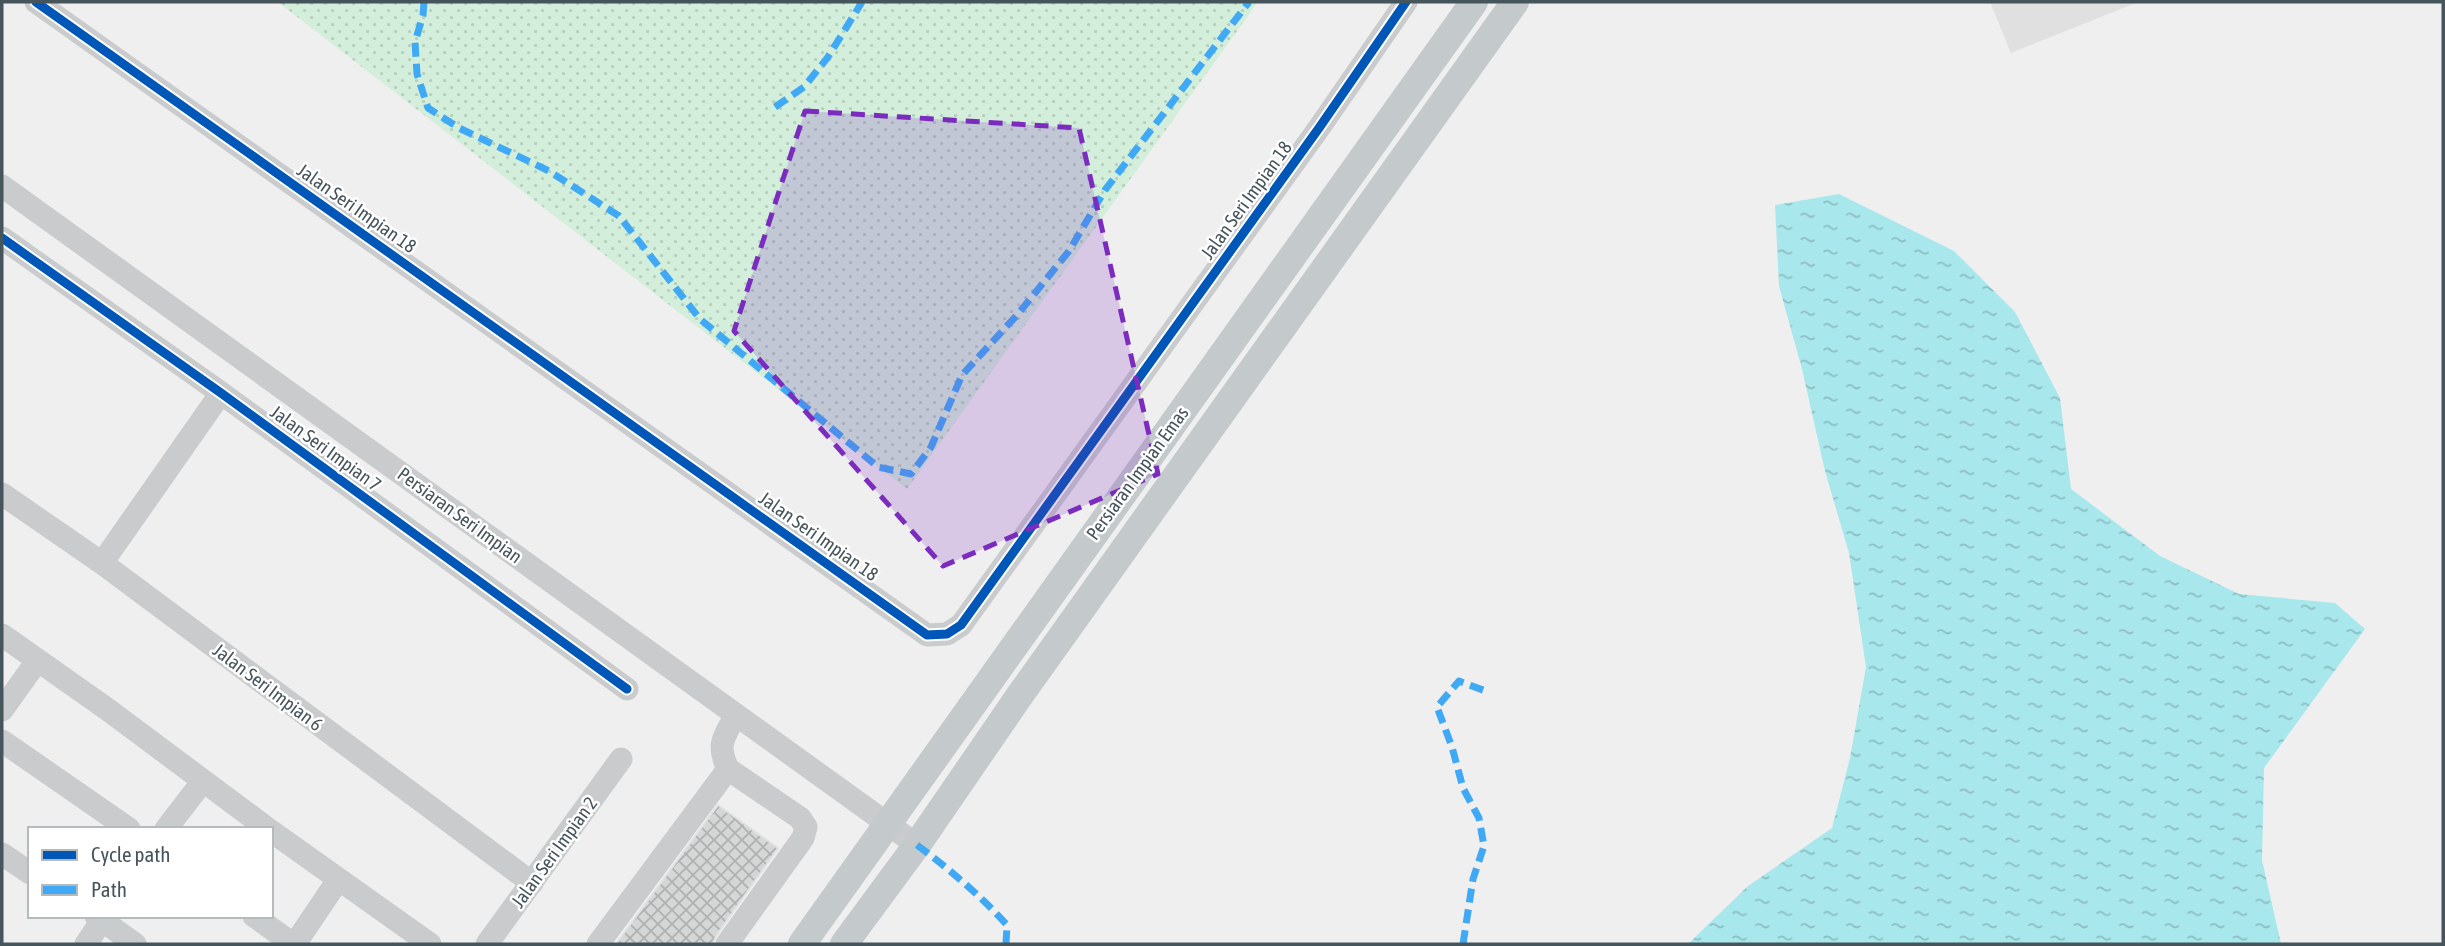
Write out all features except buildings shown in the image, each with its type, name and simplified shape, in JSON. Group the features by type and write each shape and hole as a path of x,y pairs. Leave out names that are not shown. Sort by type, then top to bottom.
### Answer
{"main road":[{"name":"Persiaran Impian Emas","path":"802,944 1474,2"},
{"name":"Persiaran Impian Emas","path":"844,944 1515,2"}],"street":[{"name":"Jalan Seri Impian 18","path":"36,2 927,635 947,634 961,625 1311,139 1406,2"},
{"name":"Persiaran Seri Impian","path":"2,186 917,845"},
{"name":"Jalan Seri Impian 7","path":"2,238 221,393 627,689"},
{"path":"102,563 221,393"},
{"name":"Jalan Seri Impian 6","path":"2,494 102,563 533,883"},
{"path":"2,635 266,827"},
{"path":"2,710 37,661"},
{"path":"727,944 803,838 806,827 800,818 728,769 722,757 721,744 736,715"},
{"path":"2,741 126,827"},
{"name":"Jalan Seri Impian 2","path":"488,944 621,759"},
{"path":"598,944 728,769"},
{"path":"168,827 203,781"},
{"path":"273,832 430,944"},
{"path":"2,854 28,872"},
{"path":"257,918 294,944 338,880"},
{"path":"86,944 101,918 135,944"}],"highlighted area":[{"path":"805,111 1079,128 1158,474 943,566 734,331"}],"shaded area":[{"path":"1990,2 2138,2 2011,53"}],"green space":[{"path":"278,2 1258,2 907,489"}],"water":[{"path":"1839,194 1954,251 2015,312 2060,398 2071,489 2160,556 2239,594 2335,603 2365,629 2264,768 2262,860 2281,944 1688,944 1748,886 1832,828 1850,758 1866,667 1849,553 1825,471 1802,369 1779,286 1775,205"}],"marked path":[{"path":"424,2 415,42 417,74 428,108 459,128 549,171 619,216 700,319 878,467 911,474 931,447 962,375 1018,314 1069,251 1105,190 1249,2"},
{"path":"775,107 804,87 828,57 862,2"},
{"path":"1463,944 1473,879 1484,846 1479,818 1463,788 1437,707 1459,681 1488,692"},
{"path":"917,845 964,883 1007,925 1006,944"}],"cycle path":[{"path":"36,2 927,635 947,634 961,625 1319,128 1406,2"},
{"path":"2,238 221,393 627,689"}]}
